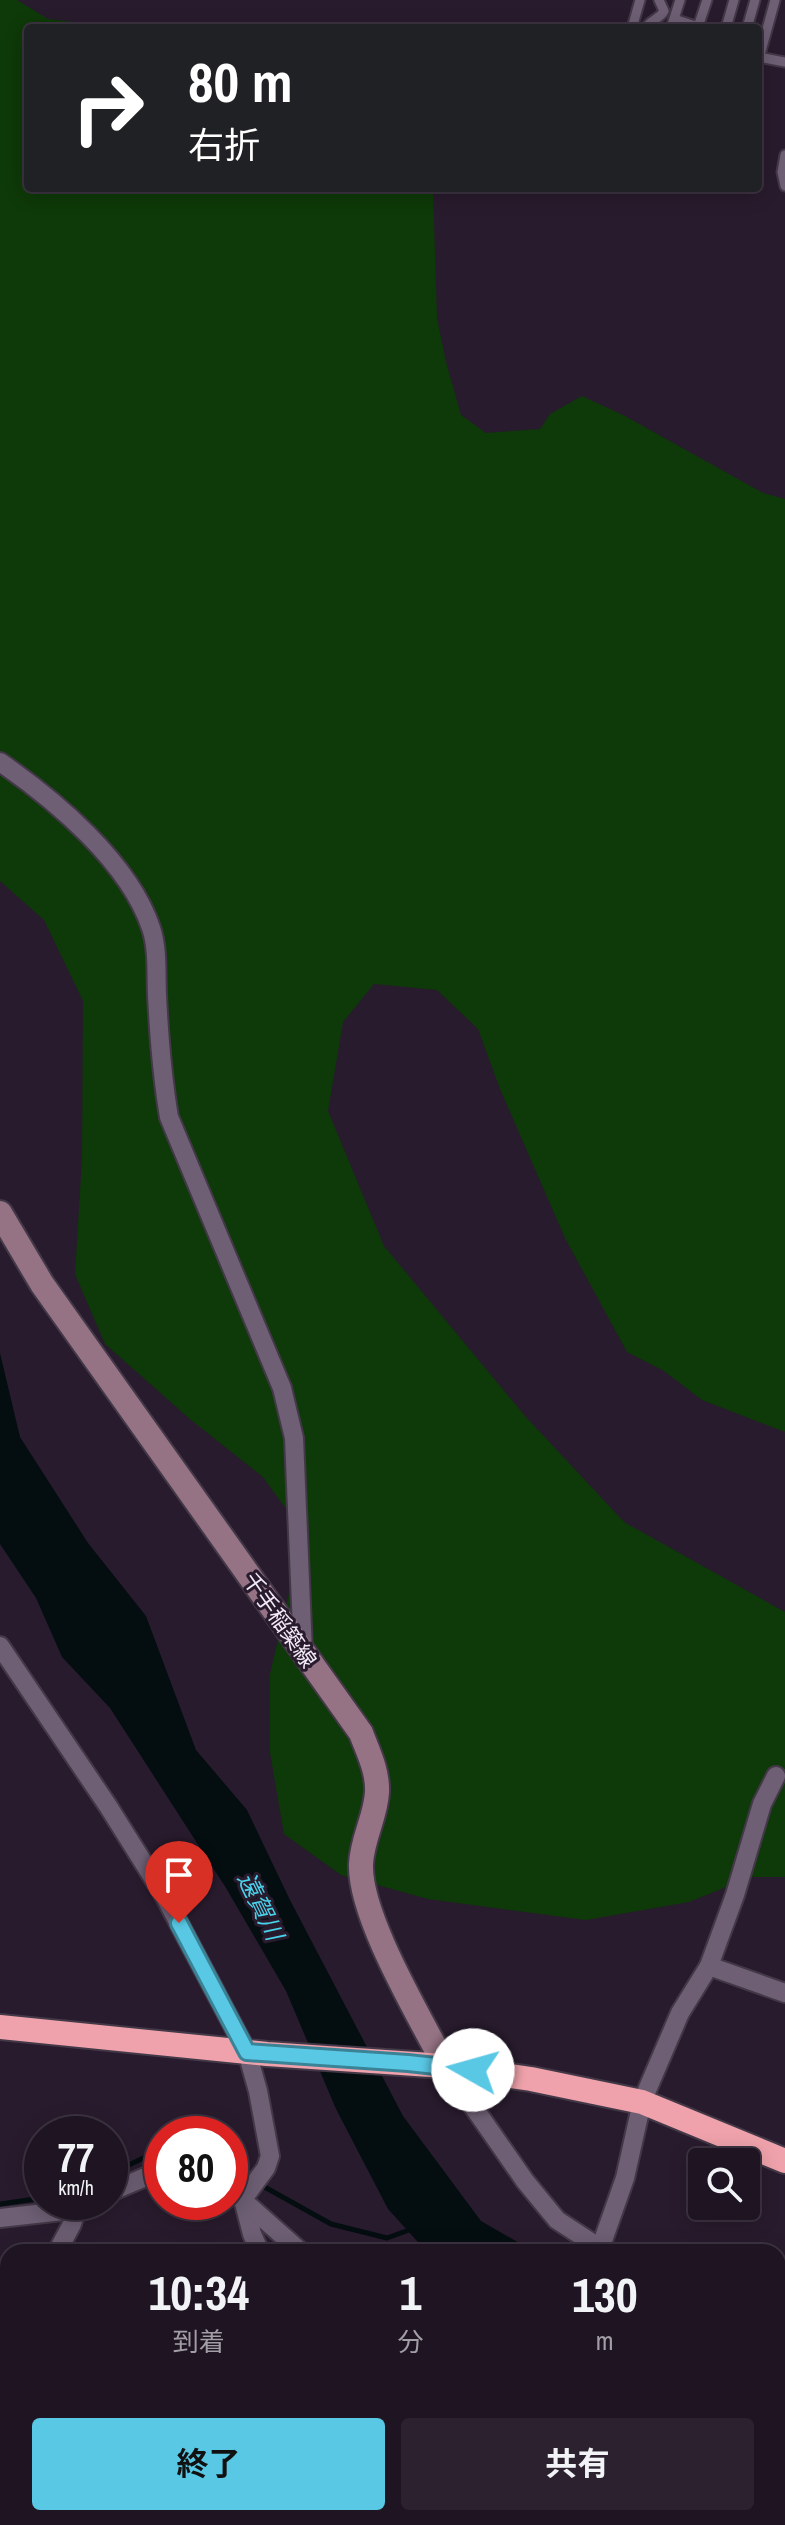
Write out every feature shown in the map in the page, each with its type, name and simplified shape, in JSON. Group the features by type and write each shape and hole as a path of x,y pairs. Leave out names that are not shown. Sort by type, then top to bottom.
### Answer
{"highway":[{"path":"0,2027 257,2053 445,2066 531,2079 642,2102 785,2161"}],"main road":[{"name":"千手稲築線","path":"0,1213 42,1284 361,1733 373,1764 377,1793 361,1865 368,1904 383,1943 445,2066"}],"street":[{"path":"0,762 72,818 135,894 152,929 162,1076 169,1117 282,1388 294,1438 303,1652"},
{"path":"0,1646 108,1806 257,2053 258,2091 270,2156 266,2168 248,2184"},
{"path":"605,2244 625,2178 642,2102 680,2013 709,1966 735,1895 762,1804 776,1776"},
{"path":"709,1966 785,1993"},
{"path":"445,2066 525,2181 557,2220 594,2244"},
{"path":"248,2204 292,2244"},
{"path":"0,2218 24,2215"},
{"path":"61,2244 74,2220"},
{"path":"247,2220 256,2244"}],"lane":[{"path":"633,24 640,0"},
{"path":"648,24 664,11 659,0"},
{"path":"673,24 680,0"},
{"path":"699,24 707,0"},
{"path":"727,24 734,0"},
{"path":"748,24 755,0"},
{"path":"762,48 775,0"},
{"path":"762,59 785,62"},
{"path":"785,155 782,172 785,186"}],"green space":[{"path":"0,0 17,0 48,19 91,24 24,24 24,192 433,192 437,318 461,415 486,433 540,429 550,414 582,396 625,416 763,493 785,499 785,1432 702,1400 664,1371 627,1352 565,1238 500,1089 478,1029 437,990 374,984 343,1022 328,1111 384,1246 525,1416 624,1522 785,1612 785,1877 751,1877 689,1902 586,1920 428,1899 341,1875 284,1834 270,1753 270,1674 293,1576 291,1516 263,1477 191,1420 105,1344 75,1274 82,1159 83,1001 44,920 0,881"}],"water":[{"name":"遠賀川","path":"0,1353 20,1437 88,1543 146,1616 196,1750 247,1810 290,1900 403,2116 481,2221 521,2244 420,2244 388,2209 336,2109 286,1991 226,1888 110,1708 62,1657 36,1598 0,1544"}],"waterway":[{"path":"128,2165 144,2158"},
{"path":"248,2176 252,2179"},
{"path":"261,2185 331,2224 387,2238 409,2230"},
{"path":"0,2204 24,2201"}],"route":[{"path":"179,1923 247,2052 473,2070"}]}
